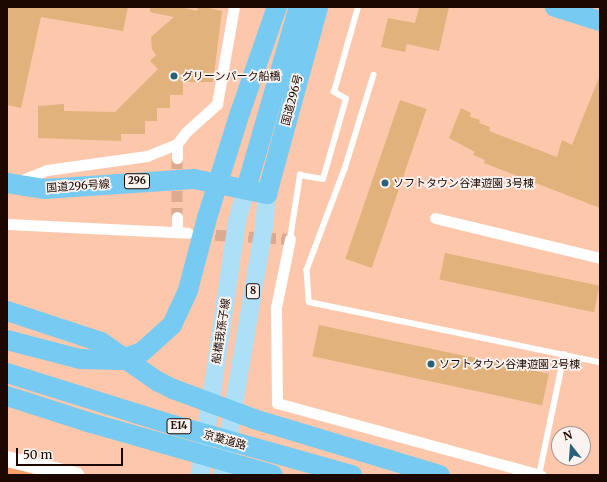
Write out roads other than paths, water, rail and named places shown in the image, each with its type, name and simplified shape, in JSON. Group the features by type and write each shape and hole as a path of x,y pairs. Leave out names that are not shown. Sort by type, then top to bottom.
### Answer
{"highway":[{"path":"10,341 80,359 120,360 142,352 172,325 188,290 207,218 235,128 277,7"},
{"name":"国道296号","path":"246,189 298,7"},
{"name":"国道296号","path":"267,194 318,7"},
{"path":"554,7 600,21"},
{"name":"国道296号線","path":"10,183 44,189 194,179 267,194"},
{"path":"7,311 102,342 157,381 173,389 254,418 440,475"},
{"name":"京葉道路","path":"7,373 188,429 352,475"},
{"name":"京葉道路","path":"7,396 91,423 273,475"},
{"path":"91,423 238,475"}],"main road":[{"name":"船橋我孫子線","path":"200,475 237,222 246,189"},
{"name":"8","path":"222,475 267,194"}],"street":[{"path":"10,183 48,170 147,156 177,144 186,132 218,104 230,19 234,7"},
{"path":"177,144 177,158"},
{"path":"7,224 183,232 177,217"},
{"path":"435,218 600,258"},
{"path":"290,239 276,307 277,403 540,475"},
{"path":"7,459 76,475"}],"lane":[{"path":"290,239 300,175 324,179 346,100 334,92 358,7"},
{"path":"374,75 345,169 307,270 309,302 600,362"},
{"path":"540,475 564,355"}],"tunnel":[{"path":"177,158 177,217"},
{"path":"199,234 290,239"}],"place":[{"name":"グリーンパーク船橋","path":"174,76"},
{"name":"ソフトタウン谷津遊園 3号棟","path":"385,183"},
{"name":"ソフトタウン谷津遊園 2号棟","path":"431,364"}]}
